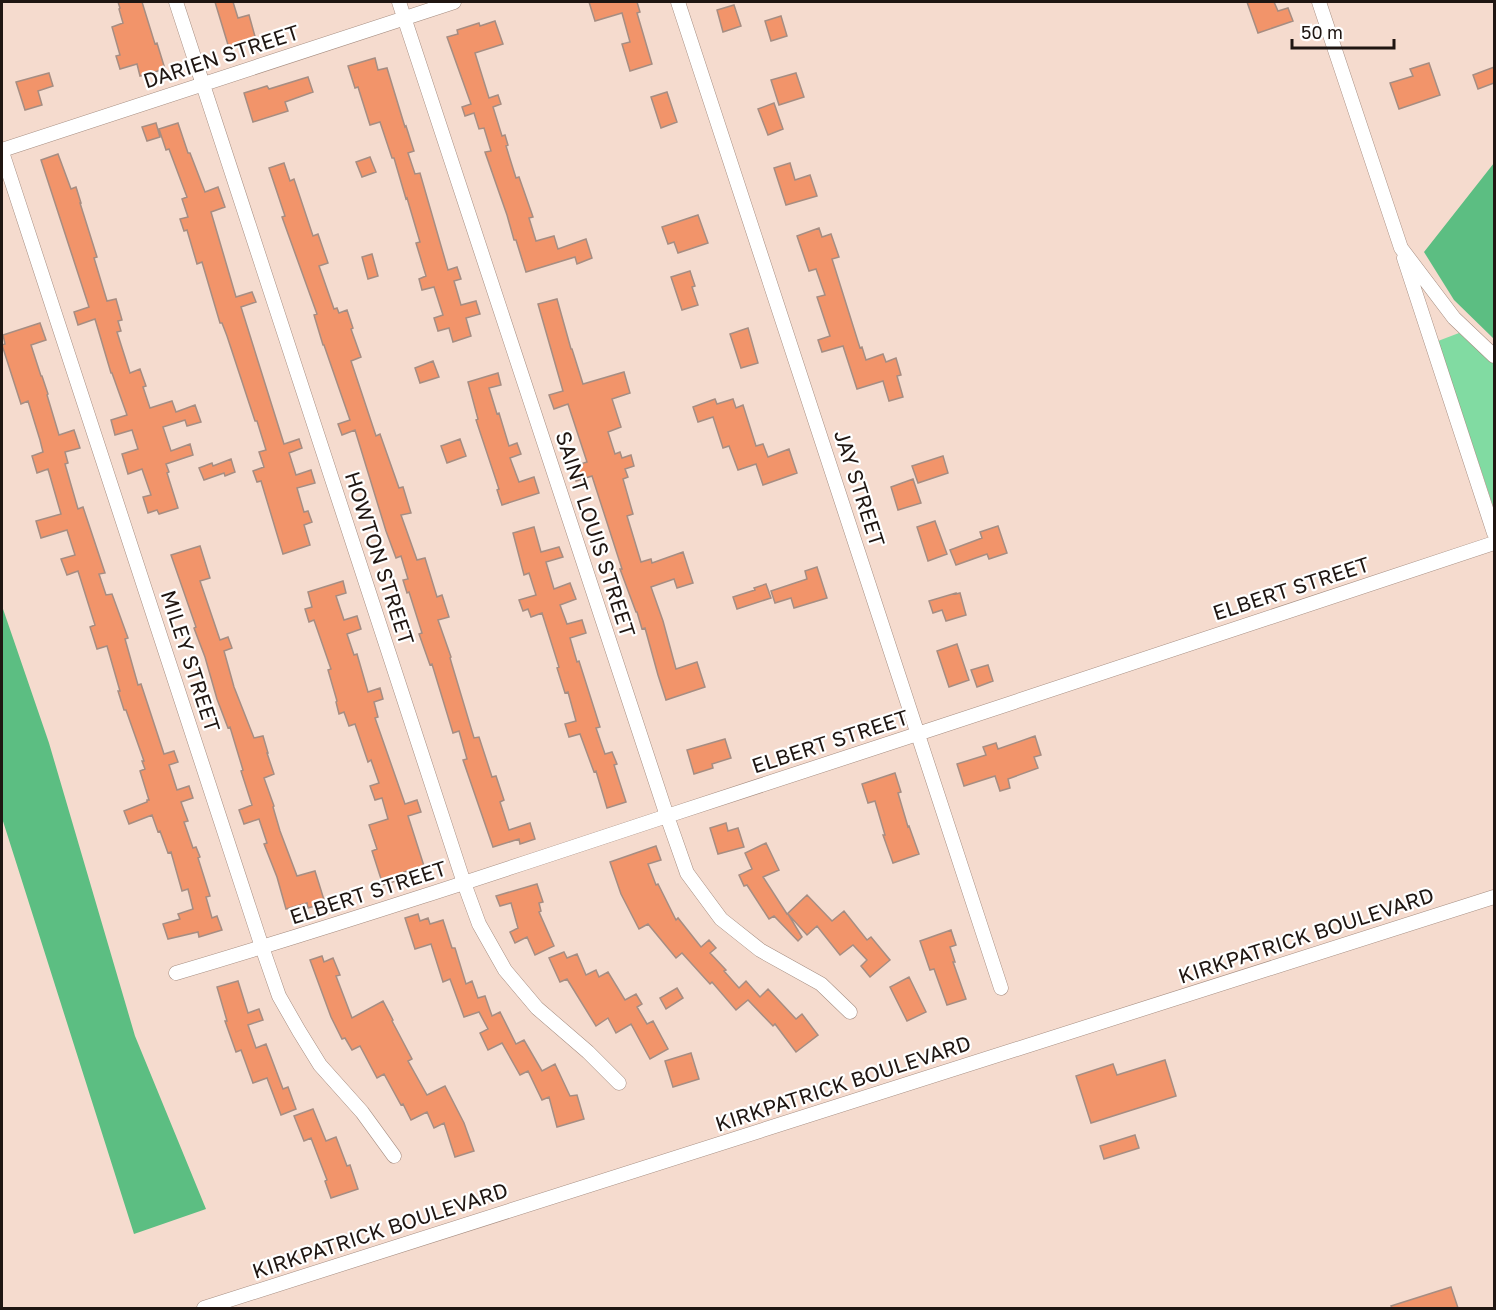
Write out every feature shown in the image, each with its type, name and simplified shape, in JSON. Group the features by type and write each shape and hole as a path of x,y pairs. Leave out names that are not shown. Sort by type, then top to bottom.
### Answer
{"street":[{"name":"HOWTON STREET","path":"176,2 479,924 505,970 537,1008 588,1052 619,1083"},
{"name":"SAINT LOUIS STREET","path":"399,2 687,873 721,919 760,950 820,984 850,1012"},
{"name":"DARIEN STREET","path":"2,151 454,2"},
{"name":"JAY STREET","path":"678,2 1001,988"},
{"path":"1319,2 1494,533"},
{"name":"MILEY STREET","path":"2,151 279,996 320,1065 362,1112 394,1156"},
{"path":"1401,248 1454,318 1494,356"},
{"name":"ELBERT STREET","path":"176,973 464,883 918,735 1494,543"},
{"name":"KIRKPATRICK BOULEVARD","path":"204,1308 1494,897"}],"green space":[{"path":"1494,163 1494,339 1454,300 1424,252"},
{"path":"1459,333 1494,364 1494,509 1438,341"},
{"path":"2,606 49,743 135,1036 206,1209 134,1234 2,818"}],"building":[{"path":"118,2 142,2 165,69 140,76 137,64 120,69 116,56 120,55 112,27 123,23"},
{"path":"215,2 233,2 238,18 249,15 256,40 229,48"},
{"path":"589,2 637,2 640,12 637,13 652,64 630,71 622,44 630,42 622,13 595,21"},
{"path":"1247,2 1274,2 1278,11 1288,8 1293,21 1258,33"},
{"path":"734,5 741,26 723,32 717,10"},
{"path":"781,16 787,36 771,41 765,21"},
{"path":"495,21 503,44 475,53 489,98 498,95 501,104 493,107 502,136 505,135 516,178 519,177 533,217 529,218 536,241 554,236 558,249 586,239 592,258 577,264 575,257 526,272 485,152 491,151 484,128 479,129 474,113 465,116 462,107 471,104 447,37 458,34 457,30"},
{"path":"375,58 378,70 387,68 414,151 408,153 415,174 420,173 448,270 457,267 461,279 454,281 461,305 476,301 480,314 466,318 471,336 453,342 449,328 438,331 434,318 443,315 434,287 422,290 419,279 426,276 416,243 420,242 394,158 392,158 380,122 370,125 358,87 355,88 348,66"},
{"path":"1429,63 1440,95 1399,109 1390,83 1413,76 1410,69"},
{"path":"1494,67 1494,83 1478,89 1473,75"},
{"path":"49,73 53,86 38,91 42,105 25,110 16,82"},
{"path":"796,73 804,97 779,105 771,80"},
{"path":"308,77 313,92 285,102 288,111 253,122 244,93 267,86 269,89"},
{"path":"667,92 677,122 661,128 651,97"},
{"path":"774,103 783,129 768,135 758,109"},
{"path":"156,123 160,137 147,141 142,127"},
{"path":"178,123 205,192 218,187 225,207 211,212 236,297 252,292 256,302 241,307 284,444 299,439 302,448 289,453 296,475 311,470 315,483 297,488 304,512 308,511 312,522 304,525 310,545 283,554 261,481 257,482 253,471 264,467 259,452 266,450 227,336 220,323 202,262 197,264 187,230 184,231 180,219 188,217 182,199 187,197 159,129"},
{"path":"58,154 71,189 76,187 97,257 94,258 107,301 116,299 122,320 118,321 121,331 117,332 130,373 140,369 150,408 172,401 176,412 195,405 201,422 187,426 185,420 163,427 171,451 190,444 193,455 166,464 178,508 159,514 157,510 148,513 143,497 151,495 142,469 128,474 122,454 138,449 132,430 115,435 111,420 127,415 111,373 95,319 78,325 74,312 89,307 41,160"},
{"path":"370,157 376,172 362,177 356,162"},
{"path":"284,163 290,181 294,179 313,236 318,234 328,263 319,266 334,309 337,308 339,313 347,310 361,357 351,361 376,436 380,434 399,488 403,487 411,513 401,515 417,560 425,558 437,597 442,595 449,617 438,620 474,738 479,737 492,777 496,776 504,800 500,802 509,830 530,823 535,839 520,844 519,839 493,847 463,760 467,759 459,731 453,733 432,664 430,665 419,634 422,633 409,592 407,593 403,580 408,579 401,556 396,558 386,531 355,430 342,435 338,424 350,420 323,345 314,315 317,314 282,217 285,216 269,168"},
{"path":"790,163 795,180 810,175 817,196 786,205 774,168"},
{"path":"698,215 708,243 678,253 674,242 668,244 662,227"},
{"path":"819,228 822,237 831,234 839,257 832,259 860,348 862,347 866,360 883,354 886,362 896,358 901,375 897,376 903,397 889,401 883,381 857,389 843,346 822,352 818,340 830,336 817,297 825,295 816,269 809,271 797,236"},
{"path":"372,254 378,276 368,279 362,257"},
{"path":"690,271 698,305 682,310 671,277"},
{"path":"557,299 583,384 624,372 630,393 612,399 621,427 608,432 615,454 620,452 622,458 631,455 634,466 625,469 628,477 623,479 633,514 627,516 641,562 651,559 652,563 683,552 693,583 677,588 674,579 651,587 676,669 697,662 705,687 666,700 645,628 642,629 620,569 622,569 592,476 576,481 571,467 587,462 568,404 554,409 549,395 563,391 538,304"},
{"path":"40,323 46,340 31,345 59,435 74,430 80,448 65,452 68,463 65,464 78,509 83,507 105,573 99,574 106,595 112,594 128,638 125,639 138,685 141,684 164,754 174,751 178,762 169,765 177,790 189,786 193,798 181,802 188,821 184,822 193,848 196,847 200,857 198,858 210,896 206,897 212,918 217,916 222,930 199,937 198,932 168,939 163,924 180,919 178,914 193,909 188,889 182,891 171,852 168,853 152,815 129,824 124,811 149,800 140,771 145,769 142,761 144,761 126,710 124,710 107,646 97,649 90,627 95,625 78,571 67,575 61,559 75,555 67,530 41,538 36,521 61,514 48,469 37,473 32,456 43,452 40,440 28,401 21,404 2,345 5,344 3,335"},
{"path":"748,328 758,363 741,368 730,334"},
{"path":"433,361 439,377 420,383 415,368"},
{"path":"498,373 501,385 489,388 509,446 517,443 521,454 510,458 519,482 534,477 539,493 502,505 497,490 499,489 476,420 478,419 468,382"},
{"path":"715,399 717,404 733,399 736,408 743,405 756,446 763,444 768,457 789,449 797,473 763,485 756,464 738,470 729,446 723,448 713,417 698,422 693,407"},
{"path":"460,439 466,456 447,463 441,446"},
{"path":"943,456 948,473 918,483 912,466"},
{"path":"231,459 235,472 204,480 199,468 212,463 213,466"},
{"path":"913,479 921,503 898,510 891,487"},
{"path":"935,521 947,554 928,561 917,527"},
{"path":"998,526 1007,553 989,559 987,554 956,565 950,550 982,538 980,532"},
{"path":"534,527 541,552 559,547 563,557 546,562 554,589 570,583 576,599 560,605 567,624 582,620 586,633 570,638 600,727 596,728 605,754 612,752 617,764 614,765 626,802 607,808 596,771 594,772 580,734 569,737 565,724 576,721 568,692 565,693 557,668 559,667 542,613 531,617 528,609 523,611 519,600 536,595 529,573 524,575 513,533"},
{"path":"200,546 210,578 200,581 220,640 228,637 232,648 224,651 234,687 254,738 263,736 274,774 264,778 280,831 297,876 315,871 325,903 308,908 307,903 286,909 264,844 267,843 259,819 244,824 239,810 252,805 241,771 243,770 230,727 228,728 217,699 194,628 196,627 171,555"},
{"path":"817,567 827,598 794,608 791,598 775,603 771,591 807,579 805,571"},
{"path":"343,581 346,593 336,596 344,620 357,616 361,629 347,634 354,655 357,654 368,692 380,688 383,699 374,702 378,717 375,718 405,804 417,800 421,812 408,816 424,866 404,872 405,878 383,885 372,851 377,849 369,825 388,819 382,798 375,800 370,786 379,783 371,760 368,762 355,724 349,726 344,712 339,714 328,670 331,669 314,620 309,622 305,609 312,607 308,592"},
{"path":"766,584 771,598 737,609 733,597"},
{"path":"960,593 966,615 946,621 942,610 933,613 929,601"},
{"path":"957,644 969,680 949,687 937,651"},
{"path":"988,665 993,681 977,687 971,670"},
{"path":"1035,736 1041,755 1034,757 1038,768 1008,779 1010,788 1000,791 995,776 964,786 957,764 986,755 983,747 996,743 998,749"},
{"path":"725,739 731,758 712,764 713,768 694,774 687,750"},
{"path":"895,773 908,827 919,854 893,863 875,801 868,803 862,784"},
{"path":"726,823 728,831 738,828 744,847 718,854 710,828"},
{"path":"766,843 779,870 763,877 787,914 807,895 832,921 844,911 867,940 871,937 890,960 870,977 861,966 867,960 853,945 840,955 817,926 807,935 788,914 802,937 798,941 774,916 769,919 747,885 744,886 739,875 752,869 745,853"},
{"path":"656,846 661,860 648,864 656,885 658,884 676,920 678,918 701,947 709,940 716,948 710,953 739,988 746,981 760,997 768,989 796,1019 802,1014 818,1035 796,1052 775,1024 773,1026 748,1000 736,1010 712,982 710,984 682,953 676,958 648,924 639,929 621,894 610,862"},
{"path":"537,884 543,902 539,903 541,911 539,912 554,946 535,955 527,937 515,943 510,932 518,928 511,903 500,906 496,896"},
{"path":"418,914 420,921 428,918 430,924 443,920 452,948 455,948 466,984 472,981 478,998 485,996 492,1016 500,1012 516,1044 524,1040 542,1071 555,1064 570,1096 577,1095 584,1119 557,1127 549,1097 542,1100 528,1071 520,1075 502,1043 488,1050 480,1033 488,1029 479,1012 464,1017 450,979 443,982 431,944 415,949 405,918"},
{"path":"951,930 956,945 950,947 955,962 953,962 966,999 947,1005 934,969 930,970 920,941"},
{"path":"564,952 567,958 577,954 586,975 596,970 599,977 608,972 625,1000 636,994 642,1004 637,1007 647,1024 653,1021 668,1049 650,1059 631,1024 616,1033 608,1018 596,1026 567,979 560,982 549,958"},
{"path":"322,956 324,962 333,958 340,975 336,976 352,1018 383,1001 412,1059 408,1061 427,1095 445,1086 464,1123 474,1151 455,1157 444,1123 434,1128 427,1112 411,1120 384,1074 377,1078 360,1046 352,1050 345,1038 342,1039 331,1017 310,960"},
{"path":"909,977 926,1012 907,1021 890,987"},
{"path":"238,981 248,1013 259,1009 263,1020 248,1025 256,1048 266,1044 283,1089 288,1087 296,1109 281,1115 267,1078 253,1083 241,1050 236,1052 225,1021 227,1021 217,987"},
{"path":"677,988 683,998 666,1009 660,998"},
{"path":"691,1053 699,1079 673,1087 665,1061"},
{"path":"1165,1060 1176,1096 1091,1123 1076,1076 1113,1064 1117,1075"},
{"path":"313,1109 326,1141 336,1137 347,1166 350,1165 358,1189 331,1198 325,1181 327,1180 311,1138 304,1141 294,1116"},
{"path":"1135,1135 1139,1148 1104,1159 1100,1146"},
{"path":"1451,1287 1458,1308 1392,1308 1391,1306"}]}
